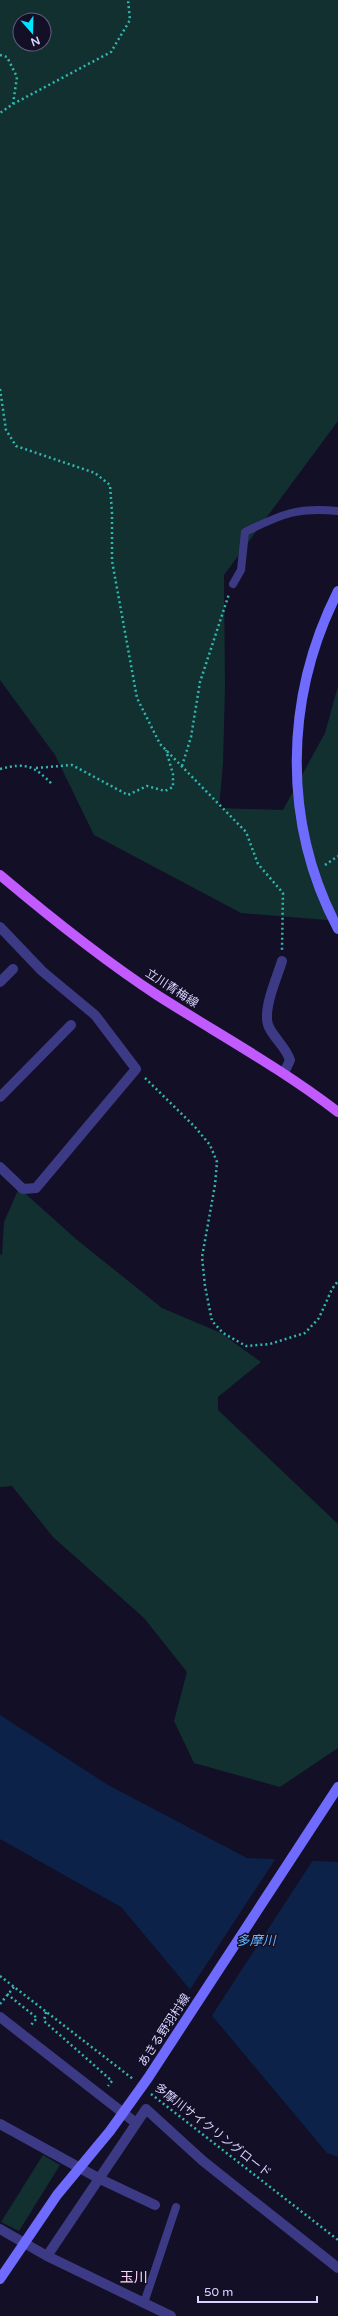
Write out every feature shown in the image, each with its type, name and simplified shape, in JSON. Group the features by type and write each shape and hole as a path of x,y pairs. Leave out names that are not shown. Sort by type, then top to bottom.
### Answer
{"main road":[{"path":"338,592 319,632 307,671 299,711 296,756 297,791 304,837 320,889 338,929"},
{"name":"立川青梅線","path":"0,875 59,924 137,981 284,1073 338,1112"},
{"name":"あきる野羽村線","path":"0,2279 57,2195 110,2131 148,2078 338,1786"}],"street":[{"path":"0,927 42,971 95,1015 136,1069 36,1188 23,1189 0,1167"},
{"path":"282,961 265,1017 269,1028 287,1052 290,1060 284,1073"},
{"path":"0,982 13,969"},
{"path":"0,1097 71,1025"},
{"path":"2,2023 136,2123"},
{"path":"47,2256 146,2109 203,2160 338,2268"},
{"path":"0,2124 100,2179 155,2205"},
{"path":"0,2229 47,2256 170,2316"}],"lane":[{"path":"233,584 241,570 245,532 283,514 311,509 338,511"},
{"path":"144,2303 176,2207"}],"path":[{"path":"0,113 13,104 111,52 130,20 128,0"},
{"path":"0,55 8,57 17,77 13,104"},
{"path":"0,389 6,430 16,446 95,473 110,485 112,513 112,561 137,698 160,744 246,832 258,864 283,893 282,961"},
{"path":"182,766 191,737 200,682 233,584"},
{"path":"0,769 18,764 36,768 72,765 128,795 147,786 165,791 173,787 173,774 166,750"},
{"path":"36,768 53,785"},
{"path":"136,1069 195,1127 210,1145 217,1162 215,1185 202,1257 205,1286 212,1321 224,1333 246,1346 270,1344 305,1333 319,1318 332,1289 338,1281"},
{"name":"多摩川サイクリングロード","path":"0,1976 137,2083"},
{"path":"0,2004 14,1987"},
{"path":"7,1994 37,2018 29,2029"},
{"path":"46,2012 44,2021 112,2081 108,2086 102,2081"},
{"path":"31,2026 37,2030"},
{"name":"多摩川サイクリングロード","path":"149,2092 338,2240"}],"green space":[{"path":"0,0 338,0 338,421 224,575 225,687 223,764 219,808 283,810 325,733 338,686 338,921 241,913 94,835 55,755 0,680"},
{"path":"19,1188 76,1239 162,1308 221,1333 261,1362 218,1397 218,1410 338,1524 338,1748 280,1787 194,1763 174,1721 187,1672 144,1618 53,1537 12,1486 0,1487 0,1254 2,1255 4,1222"},
{"path":"43,2155 60,2165 19,2231 1,2222"}],"water":[{"name":"多摩川","path":"0,1715 108,1785 247,1858 338,1862 338,2157 327,2153 121,1907 0,1839"}],"pier":[{"path":"276,1858 313,1860 211,2017 189,1991"}],"district":[{"name":"玉川","path":"134,2277"}]}
